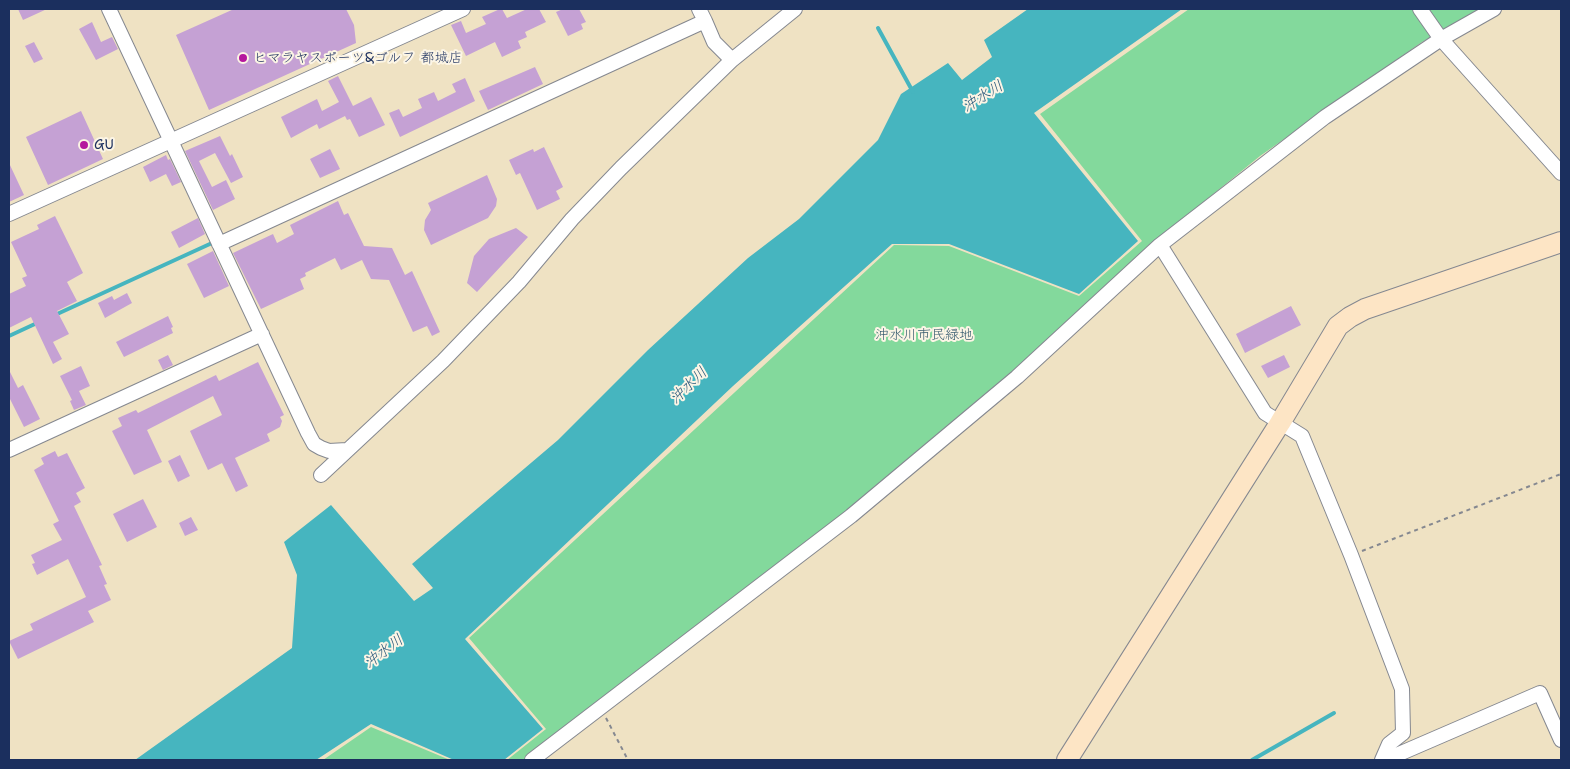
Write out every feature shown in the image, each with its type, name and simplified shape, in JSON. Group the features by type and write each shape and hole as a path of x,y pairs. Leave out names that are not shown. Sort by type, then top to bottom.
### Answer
{"street":[{"path":"109,9 170,142 314,444 329,451 347,450"},
{"path":"9,214 463,9"},
{"path":"321,475 443,361 519,282 572,219 621,168 732,60 795,9"},
{"path":"1420,9 1441,39 1561,173"},
{"path":"532,760 889,485 1018,377 1160,245 1326,117 1441,39 1494,9"},
{"path":"219,244 702,15 714,42 732,60"},
{"path":"1067,760 1280,423 1338,326 1364,309 1561,242"},
{"path":"1160,245 1265,413 1302,436 1351,555 1402,689 1403,733 1389,744 1384,760"},
{"path":"9,450 262,334"},
{"path":"1384,760 1540,693 1561,740"}],"path":[{"path":"1351,555 1561,474"},
{"path":"600,708 628,760"}],"green space":[{"name":"沖水川市民緑地","path":"1189,9 1482,9 1422,42 1260,156 1179,222 1086,308 864,499 526,760 507,760 546,729 469,638 894,245 949,246 1079,296 1142,241 1040,114"},
{"path":"371,727 450,760 323,760"}],"water":[{"name":"沖水川","path":"1028,9 1182,9 1034,113 1138,241 1079,294 949,244 892,244 733,386 465,639 543,729 504,760 454,760 371,724 316,760 135,760 292,648 297,575 284,542 331,505 414,601 433,588 412,564 558,440 648,350 748,258 799,219 878,140 901,94 948,63 962,80 992,57 984,40"}],"building":[{"path":"18,9 47,9 23,20"},
{"path":"234,9 346,9 354,25 356,43 209,110 176,35"},
{"path":"502,9 507,18 527,9 539,9 546,22 525,32 527,37 518,41 521,48 502,57 495,42 466,56 451,25 461,21 466,33 486,24 482,17"},
{"path":"563,9 579,9 586,22 581,24 583,29 568,36 556,12"},
{"path":"92,22 101,42 112,37 118,49 96,60 79,29"},
{"path":"34,42 43,59 34,63 25,46"},
{"path":"535,67 543,84 488,110 479,91"},
{"path":"338,76 353,106 371,97 385,125 359,137 350,119 347,120 345,116 319,129 317,124 291,138 281,117 317,99 322,111 339,102 328,81"},
{"path":"465,78 475,101 400,137 389,113 399,109 403,117 422,108 418,99 434,92 438,101 456,92 452,84"},
{"path":"81,111 103,159 48,185 26,137"},
{"path":"220,136 230,156 232,154 243,177 231,183 215,153 199,161 212,187 226,180 235,199 213,210 185,151"},
{"path":"544,147 563,187 556,191 560,199 537,210 520,173 516,175 509,160 533,149 534,152"},
{"path":"330,149 340,169 320,178 310,159"},
{"path":"166,155 168,160 170,159 181,182 172,186 166,174 150,182 143,167"},
{"path":"9,163 24,195 9,202"},
{"path":"487,175 497,199 496,206 488,218 431,245 424,230 425,220 431,210 428,203"},
{"path":"338,201 344,215 348,213 364,246 392,248 405,275 412,271 440,332 432,336 427,326 413,332 389,280 371,279 362,260 341,270 335,258 305,273 306,276 300,279 304,289 261,309 233,253 273,234 277,243 294,234 290,225"},
{"path":"55,216 83,273 67,282 77,301 57,311 69,334 53,342 62,359 53,364 31,317 9,328 9,294 26,286 22,278 27,276 11,242 39,229 37,225"},
{"path":"198,218 205,234 179,248 171,232"},
{"path":"516,228 528,237 477,292 467,283 474,256 489,239"},
{"path":"213,251 229,286 204,298 187,264"},
{"path":"127,293 132,303 105,318 98,303 112,296 114,300"},
{"path":"1291,306 1301,325 1245,353 1236,334"},
{"path":"168,316 173,327 171,328 173,333 124,357 116,342"},
{"path":"168,355 173,365 163,370 158,360"},
{"path":"1284,355 1290,367 1268,378 1261,366"},
{"path":"258,362 284,415 280,417 282,421 280,427 267,434 270,441 235,458 248,486 236,492 222,463 208,470 190,431 222,415 213,396 147,430 162,462 134,475 112,431 122,426 118,418 136,410 138,413 216,375 219,381"},
{"path":"81,366 90,386 79,391 86,405 74,410 70,401 72,400 60,376"},
{"path":"9,370 18,388 23,385 40,419 24,427 9,397"},
{"path":"55,451 58,457 67,453 85,488 76,493 81,502 74,506 102,565 99,566 107,584 104,585 111,600 88,611 94,622 18,659 9,641 33,630 30,624 86,597 68,559 37,575 32,564 35,563 31,555 62,540 53,524 59,521 34,470 44,464 41,458"},
{"path":"180,455 190,476 178,482 168,461"},
{"path":"143,499 157,527 127,542 113,514"},
{"path":"191,517 198,530 185,536 179,523"}],"waterway":[{"path":"878,28 913,92"},
{"path":"55,315 212,243"},
{"path":"9,336 37,323"},
{"path":"1252,760 1334,713"}],"place":[{"name":"ヒマラヤスポーツ&ゴルフ 都城店","path":"243,58"},
{"name":"GU","path":"84,145"}]}
